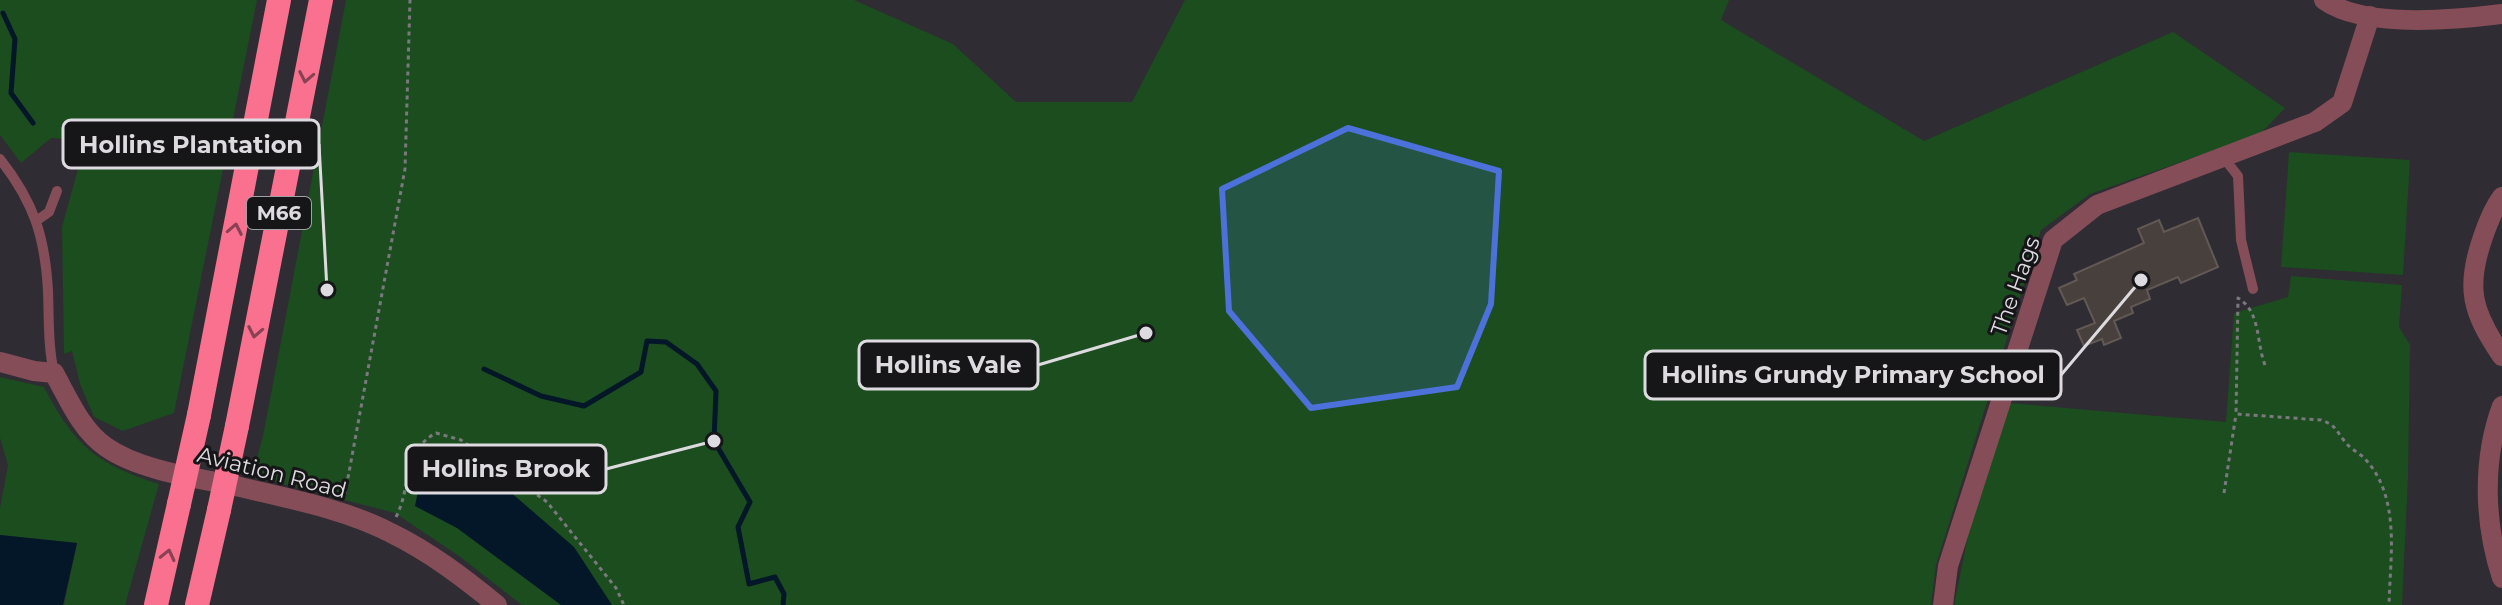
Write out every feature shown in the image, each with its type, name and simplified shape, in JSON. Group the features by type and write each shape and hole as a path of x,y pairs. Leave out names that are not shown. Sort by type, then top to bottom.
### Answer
{"highway":[{"name":"M66","path":"156,605 199,415 279,0"},
{"name":"M66","path":"197,605 237,426 321,0"}],"street":[{"path":"2324,0 2345,11 2417,21 2502,14"},
{"name":"The Hags","path":"1943,605 1948,566 2053,240 2097,205 2315,122 2342,103 2370,16"},
{"path":"2502,197 2490,216 2479,247 2472,296 2479,319 2502,356"},
{"path":"0,362 54,373"},
{"name":"Aviation Road","path":"54,373 88,430 107,448 161,469 342,514 389,531 465,579 497,605"},
{"path":"2502,406 2491,440 2488,472 2491,533 2502,578"}],"lane":[{"path":"2223,157 2238,176 2241,240 2253,289"},
{"path":"0,159 30,202 36,221 48,287 50,356 54,373"},
{"path":"36,221 49,212 57,191"}],"path":[{"path":"342,514 405,169 410,0"},
{"path":"2224,493 2236,414 2238,298 2246,303 2256,322 2259,351 2265,365"},
{"path":"2236,414 2321,420 2333,424 2347,445 2366,460 2382,485 2390,507 2389,605"},
{"path":"389,531 401,507 413,453 421,441 436,433 461,440 547,502 616,588 624,605"}],"highlighted area":[{"path":"1348,128 1499,171 1491,304 1457,387 1311,408 1229,311 1222,189"}],"green space":[{"path":"0,0 257,0 174,413 123,431 94,417 80,384 72,351 64,354 62,227 86,140 51,138 21,163 0,135"},
{"path":"346,0 854,0 953,44 1016,102 1132,102 1185,0 1729,0 1721,20 1924,141 2173,32 2285,108 2260,134 2090,194 2041,230 1936,565 1931,605 522,605 459,556 395,513 252,476 263,436"},
{"path":"2289,152 2410,160 2403,275 2281,267"},
{"path":"2291,276 2402,285 2399,327 2410,345 2402,605 1954,605 1968,536 2010,403 2226,422 2234,313 2288,297"},
{"path":"0,377 44,387 66,424 89,450 119,469 159,484 125,605 64,605 77,543 0,535 0,508 8,465 0,438"}],"water":[{"path":"427,446 441,450 501,484 574,547 612,605 561,605 457,528 415,506"},
{"path":"0,535 77,543 63,605 0,605"}],"building":[{"path":"2198,218 2218,267 2181,283 2178,277 2147,290 2150,299 2131,307 2133,313 2114,321 2121,338 2104,345 2102,339 2084,346 2077,330 2095,323 2084,298 2067,305 2059,288 2077,280 2074,274 2144,243 2138,229 2159,220 2164,232"}],"waterway":[{"path":"3,13 15,39 11,93 33,123"},
{"path":"484,369 541,396 584,406 641,372 647,341 666,342 697,364 716,391 714,441 750,502 738,527 749,584 775,577 784,594 783,605"}],"place":[{"name":"Hollins Grundy Primary School","path":"2141,280"},
{"name":"Hollins Plantation","path":"327,290"},
{"name":"Hollins Vale","path":"1146,333"},
{"name":"Hollins Brook","path":"714,441"}]}
